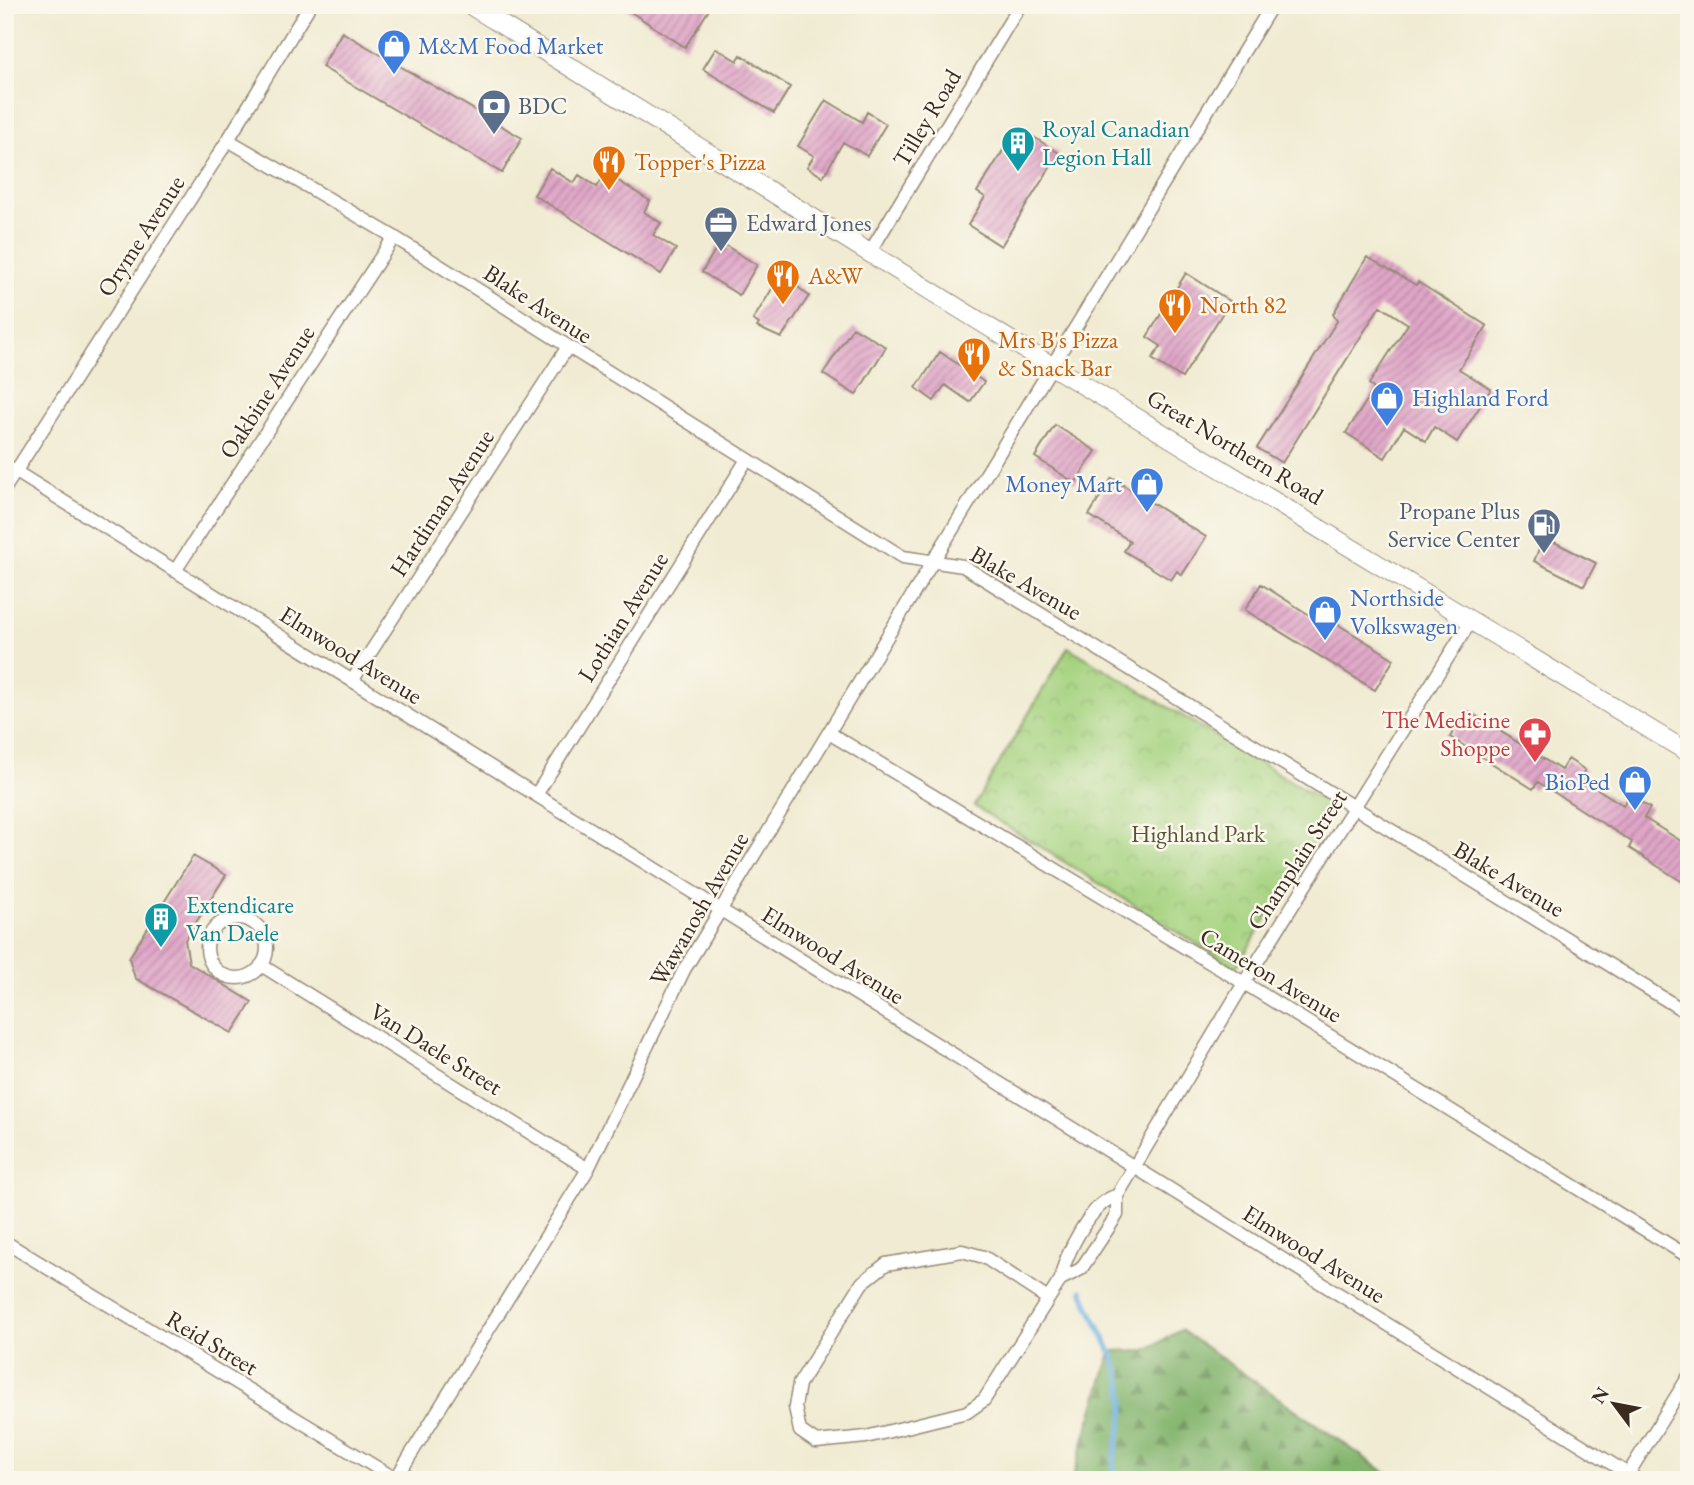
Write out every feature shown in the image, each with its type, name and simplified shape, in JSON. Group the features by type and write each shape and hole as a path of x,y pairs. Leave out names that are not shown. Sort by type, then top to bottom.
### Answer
{"main road":[{"name":"Great Northern Road","path":"470,5 1050,365 1689,753"}],"street":[{"name":"Oryme Avenue","path":"5,488 10,468 228,140 310,5"},
{"name":"Tilley Road","path":"870,252 1020,5"},
{"name":"Wawanosh Avenue","path":"396,1480 588,1169 684,970 1050,365 1272,5"},
{"name":"Blake Avenue","path":"228,140 394,237 746,461 903,557 963,566 1689,1014"},
{"name":"Oakbine Avenue","path":"175,571 394,237"},
{"name":"Hardiman Avenue","path":"352,681 567,348"},
{"name":"Lothian Avenue","path":"536,795 746,461"},
{"name":"Elmwood Avenue","path":"10,468 1630,1478"},
{"name":"Champlain Street","path":"1061,1279 1081,1269 1118,1215 1117,1196 1133,1167 1244,983 1472,619"},
{"name":"Cameron Avenue","path":"829,733 1244,983 1689,1257"},
{"path":"232,918 251,922 265,936 266,956 261,965 246,977 226,976 217,971 207,955 209,935 223,921 232,918"},
{"name":"Van Daele Street","path":"261,965 588,1169"},
{"name":"Champlain Street","path":"1048,1298 984,1257 962,1251 886,1264 862,1283 799,1384 795,1407 800,1431 816,1442 866,1437 967,1412 984,1400 1061,1279 1063,1261 1100,1204 1117,1196"},
{"name":"Reid Street","path":"5,1242 396,1480"},
{"path":"1630,1478 1689,1376"}],"green space":[{"name":"Highland Park","path":"1068,647 1334,807 1236,968 974,806"},
{"path":"1181,1330 1396,1480 1072,1480 1111,1351 1146,1350"}],"building":[{"path":"620,5 712,5 685,47"},
{"path":"342,32 522,138 502,173 322,67"},
{"path":"716,48 737,61 741,55 790,87 774,113 703,69"},
{"path":"826,100 862,122 867,112 886,124 867,156 843,142 823,177 807,167 814,156 798,146"},
{"name":"Royal Canadian Legion Hall","path":"1018,127 1059,153 1001,246 968,225 985,197 977,192"},
{"path":"550,168 574,183 579,175 597,187 606,173 650,201 644,212 661,223 653,235 676,249 661,274 534,195"},
{"path":"720,242 757,265 739,295 702,272"},
{"path":"1367,257 1416,285 1418,282 1487,326 1459,369 1491,389 1457,442 1434,427 1426,441 1404,427 1385,458 1346,433 1374,389 1369,384 1408,324 1380,306 1282,463 1257,448 1337,321 1333,314"},
{"path":"1186,273 1230,301 1182,378 1152,359 1161,346 1147,337"},
{"name":"A&W","path":"778,279 787,284 789,280 809,296 781,338 757,327 759,324 753,320"},
{"path":"853,327 886,347 856,395 823,374"},
{"path":"940,352 984,382 970,402 945,385 934,401 916,388"},
{"path":"1055,425 1096,451 1075,483 1035,457"},
{"path":"1112,478 1206,537 1182,575 1177,571 1171,580 1124,551 1130,541 1089,515"},
{"path":"1544,537 1596,563 1584,586 1534,561"},
{"path":"1261,584 1322,623 1334,622 1394,659 1375,690 1245,610"},
{"path":"1467,710 1561,770 1568,759 1585,770 1580,778 1623,805 1630,795 1650,808 1644,818 1689,846 1689,886 1629,848 1632,842 1538,782 1533,789 1450,737"},
{"name":"Extendicare Van Daele","path":"193,856 226,875 185,940 189,963 252,1002 232,1033 135,978 129,958"}],"waterway":[{"path":"1082,1290 1113,1357 1122,1385 1124,1410 1114,1459 1115,1480"}],"place":[{"name":"M&M Food Market","path":"394,76"},
{"name":"BDC","path":"494,136"},
{"name":"Royal Canadian Legion Hall","path":"1018,173"},
{"name":"Topper's Pizza","path":"609,192"},
{"name":"Edward Jones","path":"721,253"},
{"name":"A&W","path":"783,306"},
{"name":"North 82","path":"1175,335"},
{"name":"Mrs B's Pizza & Snack Bar","path":"974,384"},
{"name":"Highland Ford","path":"1387,428"},
{"name":"Money Mart","path":"1147,514"},
{"name":"Propane Plus Service Center","path":"1544,555"},
{"name":"Northside Volkswagen","path":"1325,642"},
{"name":"The Medicine Shoppe","path":"1535,764"},
{"name":"BioPed","path":"1635,812"},
{"name":"Extendicare Van Daele","path":"161,949"}]}
